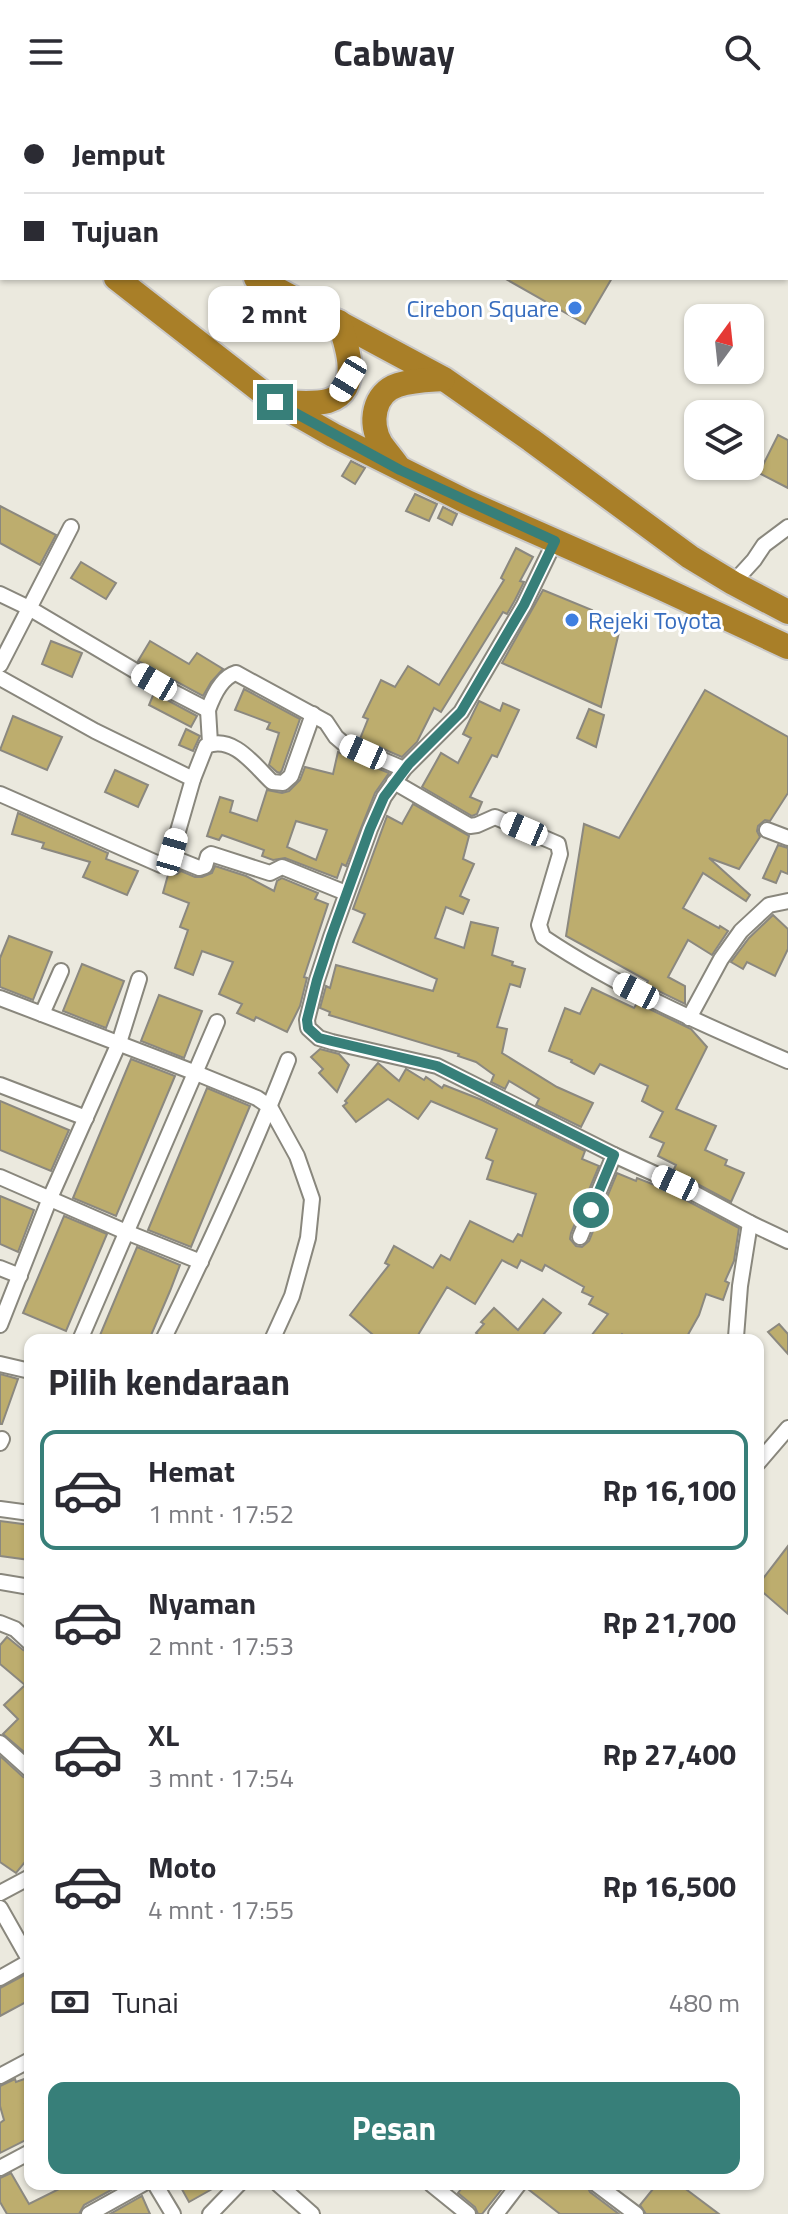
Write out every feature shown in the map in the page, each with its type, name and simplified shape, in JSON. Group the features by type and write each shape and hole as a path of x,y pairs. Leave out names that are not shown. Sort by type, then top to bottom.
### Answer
{"highway":[{"path":"119,280 275,402 400,470 788,647"},
{"path":"260,280 444,379 690,557 788,612"},
{"path":"275,402 327,401 339,395 348,379 350,356 339,322"},
{"path":"400,470 380,442 375,422 376,406 389,389 414,382 444,379"}],"street":[{"path":"0,665 71,527"},
{"path":"733,583 764,545 788,527"},
{"path":"555,541 524,605 461,712 404,769 384,797 346,893 317,980 307,1020 308,1028 313,1034 332,1042 437,1066 788,1241"},
{"path":"0,594 208,710"},
{"path":"210,743 208,710 228,676 236,673 326,722 343,743 404,769"},
{"path":"0,678 95,731 193,779"},
{"path":"313,714 291,776 283,783 272,782 258,764 238,750 220,743 206,746 193,779 172,856 203,868 208,856 214,854 264,872 270,873 282,867 346,893"},
{"path":"394,782 470,826 495,817 558,844 560,854 539,925 543,937 609,977 689,1018 788,1061"},
{"path":"0,794 161,865 173,865 177,860"},
{"path":"767,830 788,838"},
{"path":"689,1018 721,959 741,931 769,905 788,901"},
{"path":"42,1014 61,971"},
{"path":"0,1325 50,1198 119,1043 139,979"},
{"path":"0,998 196,1073 257,1098 270,1107 297,1156 312,1199 308,1238 292,1296 275,1334"},
{"path":"83,1334 217,1022"},
{"path":"166,1334 201,1262 288,1060"},
{"path":"0,1085 86,1118"},
{"path":"580,1237 614,1155"},
{"path":"0,1177 201,1262"},
{"path":"736,1334 750,1223"},
{"path":"0,1268 20,1276"},
{"path":"0,1364 24,1370"},
{"path":"764,1457 787,1432"},
{"path":"0,1509 24,1512"},
{"path":"0,1582 24,1586"},
{"path":"0,1623 15,1629 24,1637"},
{"path":"0,1743 24,1765"},
{"path":"0,1893 24,1880"},
{"path":"0,1908 24,1950"},
{"path":"0,1978 24,1964"},
{"path":"0,2076 24,2063"},
{"path":"0,2168 24,2155"},
{"path":"89,2214 132,2190"},
{"path":"159,2190 173,2214"},
{"path":"210,2214 233,2190"},
{"path":"285,2190 312,2214"},
{"path":"438,2190 468,2214"},
{"path":"496,2214 514,2190"},
{"path":"604,2190 636,2214"}],"building":[{"name":"Cirebon Square","path":"508,280 611,280 585,324"},
{"path":"778,435 788,440 788,488 764,476 764,463"},
{"path":"351,461 365,468 355,484 342,476"},
{"path":"415,494 437,504 429,521 406,511"},
{"path":"0,506 56,535 40,565 0,543"},
{"path":"443,507 457,514 452,525 438,518"},
{"path":"516,548 533,557 520,581 524,582 515,600 507,614 503,612 441,712 434,708 417,742 402,757 360,739 368,719 363,717 381,680 395,687 408,666 439,685 504,580 501,578"},
{"path":"81,562 116,583 106,599 71,578"},
{"path":"543,590 592,610 591,614 620,628 601,707 502,663"},
{"path":"51,641 82,653 72,677 42,664"},
{"path":"150,641 189,664 197,653 223,669 203,696 138,661"},
{"path":"244,689 300,719 280,773 269,765 279,733 267,729 270,723 235,710"},
{"path":"705,690 788,737 788,793 770,821 765,820 758,826 760,837 739,869 709,858 750,895 746,901 703,873 683,908 728,931 712,955 688,940 668,977 685,986 685,1004 646,985 648,981 566,936 584,824 619,838"},
{"path":"154,693 197,716 191,727 149,705"},
{"path":"479,701 500,711 503,703 519,710 497,757 492,755 470,797 482,802 477,814 472,816 422,787 441,753 458,763 471,738 463,734"},
{"path":"589,709 604,715 596,747 577,738"},
{"path":"13,716 62,737 47,770 0,750"},
{"path":"186,729 200,736 193,751 179,745"},
{"path":"338,752 389,773 375,793 346,866 342,864 337,878 285,858 273,860 262,856 264,850 222,835 219,840 207,836 220,797 233,801 230,812 257,821 267,790 289,791 300,780 305,767 333,774","holes":["296,821 327,830 316,860 287,847"]},
{"path":"115,770 148,785 138,807 105,792"},
{"path":"413,804 469,836 463,859 474,864 460,896 469,900 463,914 446,907 435,938 464,948 471,922 498,928 492,955 525,969 520,987 510,984 497,1027 507,1029 502,1053 557,1087 593,1103 581,1127 536,1105 539,1099 509,1081 505,1089 491,1082 494,1075 459,1054 329,1015 330,1012 320,1008 336,965 433,991 437,979 353,942 365,914 353,909 387,816 402,824"},
{"path":"18,813 108,853 106,859 138,871 127,895 83,877 90,862 42,848 44,843 12,834"},
{"path":"778,845 788,848 788,874 781,871 776,883 763,878"},
{"path":"215,866 246,876 274,891 277,881 282,878 318,893 315,899 328,904 304,977 307,978 300,1006 287,1032 256,1017 254,1021 237,1013 242,1004 219,994 233,962 202,951 193,975 175,968 188,930 180,927 189,903 163,893 168,875 181,871 202,877 212,873"},
{"path":"773,915 788,929 788,949 775,976 747,962 743,969 731,962 749,938"},
{"path":"9,936 52,952 33,1000 0,987 0,958"},
{"path":"82,964 124,981 106,1028 63,1011"},
{"path":"592,988 634,1008 637,1003 691,1029 707,1047 676,1109 716,1126 705,1150 727,1160 725,1165 744,1173 731,1202 673,1171 676,1165 658,1156 664,1143 650,1137 663,1112 642,1101 648,1086 600,1064 594,1074 572,1060 549,1051 565,1008 580,1014"},
{"path":"159,995 202,1011 184,1058 141,1041"},
{"path":"320,1049 339,1054 349,1065 337,1092 319,1073 323,1069 311,1057"},
{"path":"131,1059 175,1076 116,1216 73,1198"},
{"path":"378,1063 399,1081 406,1069 442,1088 444,1085 482,1100 585,1151 582,1159 599,1166 571,1233 570,1239 576,1246 582,1247 589,1241 617,1173 665,1189 739,1228 723,1300 706,1294 688,1334 593,1334 608,1314 589,1304 593,1297 582,1292 584,1287 545,1265 542,1271 521,1260 517,1268 502,1260 475,1304 447,1287 419,1334 372,1334 350,1315 389,1265 385,1263 394,1246 433,1268 441,1255 450,1260 470,1221 513,1242 518,1234 522,1236 536,1194 487,1179 493,1161 486,1158 497,1129 431,1101 418,1119 388,1099 356,1122 343,1106 347,1103 345,1101"},
{"path":"207,1088 250,1106 191,1247 148,1230"},
{"path":"0,1101 69,1130 51,1171 0,1150"},
{"path":"0,1196 34,1210 18,1252 0,1244"},
{"path":"64,1216 107,1234 66,1331 23,1313"},
{"path":"137,1247 180,1265 152,1334 101,1334"},
{"path":"543,1299 561,1313 544,1334 476,1333 494,1308 518,1330"},
{"path":"779,1324 788,1334 788,1354 768,1332"},
{"path":"0,1374 18,1379 2,1424 0,1424"},
{"path":"0,1521 24,1524 24,1559 0,1556"},
{"path":"788,1546 788,1614 764,1593 764,1577"},
{"path":"7,1637 24,1650 24,1684 0,1664 0,1645"},
{"path":"24,1686 24,1752 3,1734 18,1719 4,1705"},
{"path":"0,1756 24,1777 24,1863 16,1873 0,1862"},
{"path":"24,1975 24,2003 0,2016 0,1988"},
{"path":"15,2079 16,2082 24,2079 24,2141 0,2153 0,2123 4,2120 0,2086"},
{"path":"11,2173 29,2204 57,2190 111,2190 84,2205 79,2214 7,2214 0,2202 0,2178"},
{"path":"182,2190 210,2190 189,2202"},
{"path":"460,2190 501,2190 482,2214 478,2214 475,2207 458,2193"},
{"path":"529,2190 589,2190 619,2214 560,2214"},
{"path":"652,2190 687,2190 719,2214 646,2214 640,2205"},
{"path":"142,2196 150,2214 110,2214"}],"place":[{"name":"Cirebon Square","path":"575,308"},
{"name":"Rejeki Toyota","path":"572,620"}],"route":[{"path":"275,402 400,470 555,541 524,605 461,712 409,764 384,797 331,937 307,1020 308,1028 319,1038 437,1066 614,1155 591,1210"}]}
